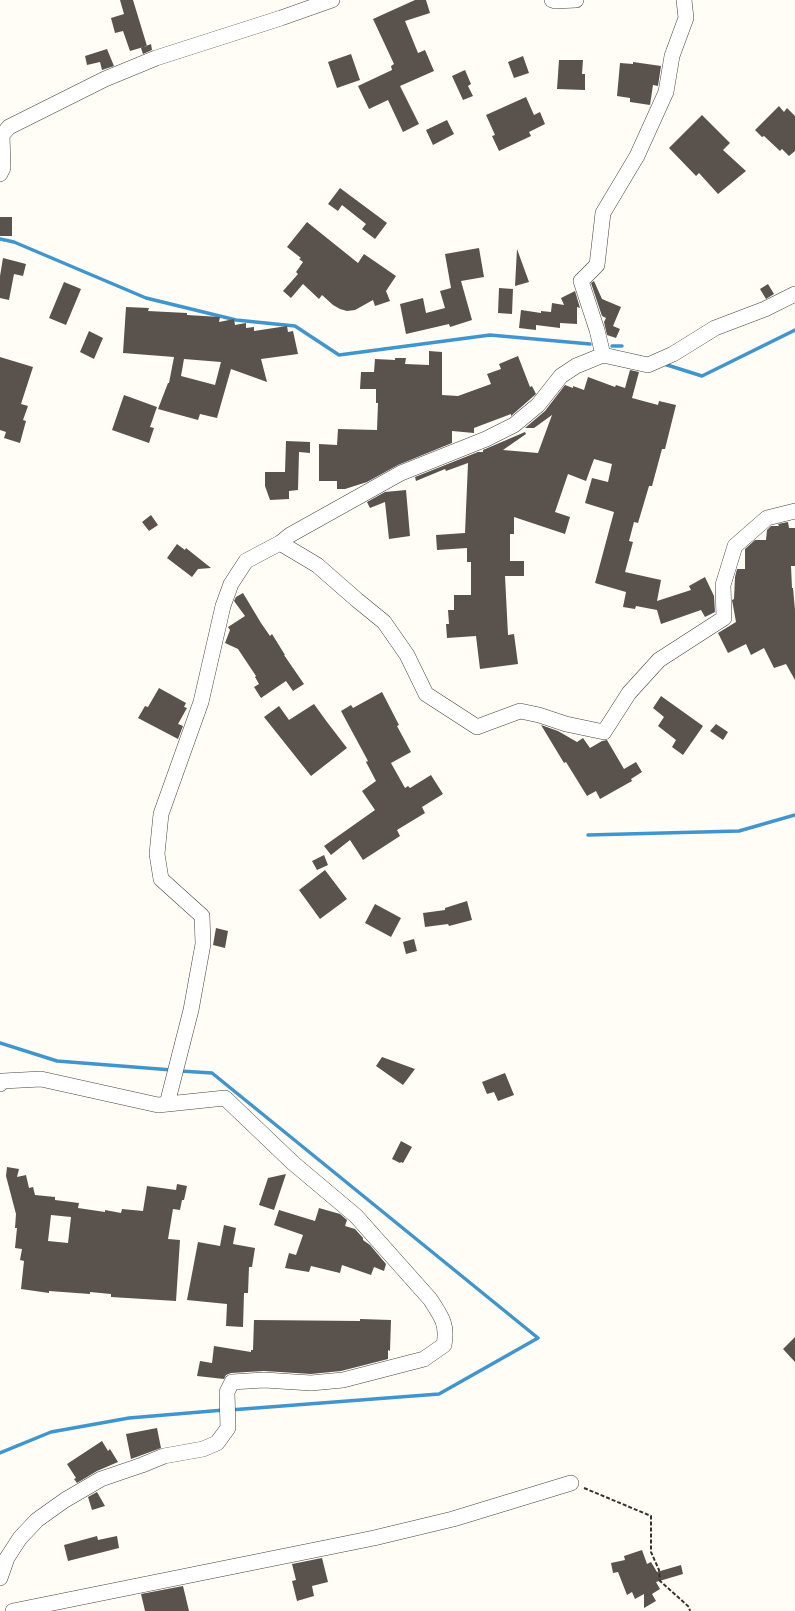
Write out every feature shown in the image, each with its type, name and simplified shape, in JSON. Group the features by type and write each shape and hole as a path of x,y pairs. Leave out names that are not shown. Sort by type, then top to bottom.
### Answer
{"street":[{"path":"0,174 3,168 2,134 9,127 105,79 156,58 332,0"},
{"path":"552,0 576,0"},
{"path":"603,355 597,330 581,281 597,265 603,213 638,156 666,92 672,56 686,18 684,0"},
{"path":"167,1104 191,1010 203,944 202,916 161,879 157,854 161,814 200,702 231,584 246,562 280,543 290,535 401,473 486,439 514,425 538,405 561,376 576,366 603,355 648,365 673,354 715,328 765,309 795,294"},
{"path":"280,543 317,566 384,622 407,655 426,694 477,727 520,711 538,714 566,724 604,732 629,693 659,660 724,618 723,585 735,546 767,518 795,511"},
{"path":"0,1084 3,1081 41,1079 158,1105 226,1098 293,1163 356,1216 430,1299 446,1327 444,1345 424,1359 343,1380 311,1383 264,1380 232,1382 227,1392 228,1428 217,1443 203,1450 164,1456 101,1479 65,1500 37,1520 20,1538 7,1558 0,1578"},
{"path":"14,1611 374,1538 453,1519 571,1483"}],"path":[{"path":"571,1483 651,1516 651,1552 659,1570 660,1581 689,1607 690,1611"}],"building":[{"path":"120,0 133,0 147,46 130,51 123,31 115,33 111,18 124,14"},
{"path":"415,0 426,0 430,13 405,21 418,53 425,50 434,71 400,86 419,124 403,132 388,100 369,109 358,86 392,70 391,66 394,64 373,19"},
{"path":"151,44 152,50 143,54 141,48"},
{"path":"107,49 114,66 102,70 100,62 87,65 85,56"},
{"path":"351,54 360,80 337,88 328,62"},
{"path":"523,56 529,73 514,78 508,62"},
{"path":"559,60 583,60 582,74 585,74 585,90 557,89"},
{"path":"633,62 661,66 658,86 653,85 650,105 630,102 630,98 617,96 620,63 633,64"},
{"path":"465,70 471,84 468,86 473,96 463,100 452,76"},
{"path":"526,97 534,115 540,112 545,124 529,132 531,136 499,151 492,136 495,135 486,115"},
{"path":"779,106 784,112 787,108 795,116 795,151 789,156 782,149 780,151 755,130"},
{"path":"702,115 730,143 723,150 746,171 718,194 699,173 696,176 669,148"},
{"path":"447,120 454,134 433,145 426,130"},
{"path":"340,188 387,223 375,239 362,229 366,224 342,205 338,211 328,204"},
{"path":"0,217 12,217 12,236 0,236"},
{"path":"307,222 358,263 364,254 396,276 386,291 390,301 375,306 373,300 355,310 347,311 333,305 322,295 319,299 303,284 291,298 283,291 298,274 296,272 303,262 299,259 301,258 287,247"},
{"path":"479,248 484,277 461,281 472,320 450,327 449,324 406,334 400,304 423,298 426,313 445,308 440,291 451,288 445,254"},
{"path":"517,249 529,282 515,286"},
{"path":"3,258 26,264 23,276 14,274 9,300 0,298 0,276"},
{"path":"594,281 602,299 621,307 613,326 620,329 616,338 607,335 604,322 606,318 602,316 591,283"},
{"path":"64,282 81,289 66,325 49,318"},
{"path":"768,284 774,294 766,299 760,289"},
{"path":"499,288 513,289 512,314 498,313"},
{"path":"575,291 580,308 577,307 577,324 560,323 560,328 536,325 536,330 519,328 521,310 541,313 541,311 551,312 552,303 564,305 561,298"},
{"path":"126,307 149,308 148,311 187,313 187,315 220,317 219,322 234,319 235,325 246,323 246,328 254,327 254,331 287,326 288,332 293,331 298,354 261,359 267,382 231,369 217,418 200,414 198,420 158,409 169,383 174,357 123,353","holes":["184,359 221,362 215,385 181,376"]},
{"path":"89,331 103,338 94,359 80,352"},
{"path":"429,351 442,352 442,395 458,396 491,384 487,374 501,369 499,364 518,356 530,387 532,386 536,394 511,416 511,414 474,428 474,433 452,431 452,443 398,465 367,482 345,489 337,489 337,481 319,481 319,444 337,445 338,429 377,430 378,403 376,403 376,389 360,389 361,372 374,372 375,359 395,360 395,358 406,358 405,364 429,365"},
{"path":"0,357 33,367 21,404 28,406 23,420 26,421 20,443 4,438 6,432 0,430"},
{"path":"630,370 639,372 632,398 658,405 659,401 676,405 665,449 662,449 652,486 649,486 638,523 634,522 629,541 633,542 625,572 661,580 657,601 691,590 689,586 705,577 714,596 715,612 705,617 701,610 661,624 657,610 636,606 635,609 623,607 626,592 595,583 614,512 585,503 592,478 608,482 612,464 594,459 586,481 568,474 555,512 570,517 565,534 514,517 514,534 510,534 510,561 524,561 524,576 505,576 508,635 514,634 518,664 480,669 476,636 447,638 446,624 449,624 448,610 454,610 454,595 471,595 471,562 467,562 467,548 437,550 436,535 465,533 468,463 446,471 445,469 416,481 415,477 478,452 483,452 483,450 525,432 526,434 503,450 538,453 552,415 534,428 525,428 545,411 565,385 584,390 588,377 615,387 616,385 625,388"},
{"path":"124,395 157,407 150,427 154,428 149,443 112,430"},
{"path":"286,441 310,442 310,453 299,452 298,490 289,491 289,499 270,500 265,486 265,472 285,472"},
{"path":"406,490 410,536 389,539 385,502 370,508 367,502 385,492"},
{"path":"151,515 158,525 149,531 142,522"},
{"path":"788,522 789,528 795,528 795,566 791,566 795,610 795,680 786,664 774,668 764,648 751,655 746,644 728,653 718,633 736,622 732,600 734,599 737,569 745,569 745,549 755,540 766,540 767,530 771,526 779,526 778,524"},
{"path":"177,544 185,550 186,548 211,568 198,569 192,577 167,558"},
{"path":"243,593 261,623 270,636 272,634 284,655 304,684 293,691 286,681 261,698 254,687 259,684 255,677 256,676 238,649 225,643 230,630 228,627 245,616 234,601 236,597"},
{"path":"159,688 186,703 184,707 187,708 178,724 183,726 178,739 138,718 145,706 148,707"},
{"path":"382,692 399,725 397,726 411,752 391,763 405,788 408,786 410,788 431,775 443,794 422,807 425,813 397,830 400,836 363,860 350,840 331,855 324,846 375,810 362,791 376,781 366,762 368,761 341,711 351,705 353,708"},
{"path":"661,696 703,726 683,755 672,747 676,740 658,726 664,717 653,708"},
{"path":"314,704 347,748 311,776 264,717 279,706 289,720"},
{"path":"716,724 728,732 723,740 710,731"},
{"path":"541,725 558,731 577,742 583,738 590,748 602,741 607,740 624,769 636,762 642,772 631,779 632,781 600,799 596,791 587,796 566,762 564,763"},
{"path":"324,855 328,865 317,870 312,861"},
{"path":"325,870 347,899 320,919 299,890"},
{"path":"467,901 472,920 449,926 448,924 425,927 423,913 445,910 445,908"},
{"path":"375,904 401,918 391,937 365,923"},
{"path":"216,928 228,931 225,948 213,945"},
{"path":"414,939 417,951 406,954 403,942"},
{"path":"382,1057 415,1069 403,1085 376,1066"},
{"path":"505,1073 514,1095 498,1101 494,1092 487,1094 482,1082"},
{"path":"401,1141 412,1147 403,1163 392,1159"},
{"path":"7,1167 19,1169 17,1177 26,1175 29,1188 33,1187 35,1195 55,1197 55,1200 79,1203 78,1208 121,1213 122,1209 143,1211 147,1186 176,1190 177,1184 187,1186 180,1210 173,1209 168,1239 180,1240 176,1301 111,1297 111,1294 90,1292 90,1294 49,1291 49,1293 21,1289 24,1261 20,1260 22,1249 15,1248 17,1228 15,1228 16,1214 6,1176","holes":["51,1215 71,1217 68,1243 48,1241"]},
{"path":"286,1174 274,1210 259,1205 268,1178"},
{"path":"319,1208 340,1214 347,1220 345,1226 355,1229 363,1240 370,1245 386,1264 384,1271 374,1267 371,1275 342,1265 340,1273 311,1266 309,1272 285,1268 289,1253 296,1255 303,1235 274,1225 279,1210 315,1221"},
{"path":"224,1225 236,1228 233,1244 255,1248 252,1267 249,1267 248,1293 244,1293 243,1327 226,1326 227,1304 187,1300 198,1242 220,1246"},
{"path":"360,1319 391,1320 390,1351 388,1350 388,1359 341,1371 311,1374 264,1371 231,1373 226,1375 224,1379 197,1376 200,1361 212,1363 214,1346 251,1352 251,1350 253,1350 254,1320 360,1321"},
{"path":"795,1337 795,1362 783,1349"},
{"path":"157,1428 161,1448 131,1459 126,1434"},
{"path":"102,1441 108,1451 110,1449 118,1462 97,1471 77,1483 74,1479 76,1478 67,1464"},
{"path":"97,1492 105,1506 92,1510 88,1497"},
{"path":"97,1536 98,1540 117,1536 119,1548 68,1561 64,1545"},
{"path":"642,1550 647,1564 651,1562 657,1572 681,1565 683,1574 656,1582 660,1589 652,1594 656,1601 644,1608 644,1594 635,1599 632,1592 627,1595 618,1572 613,1573 611,1563 625,1560 624,1556"},
{"path":"322,1558 328,1582 312,1586 314,1596 297,1601 292,1581 296,1580 292,1564"},
{"path":"183,1586 189,1611 145,1611 141,1594"}],"waterway":[{"path":"0,239 14,242 146,298 236,320 295,326 339,355 490,335 590,344"},
{"path":"664,364 702,376 795,330"},
{"path":"612,346 622,346"},
{"path":"588,835 739,831 795,815"},
{"path":"0,1043 57,1061 172,1070"},
{"path":"180,1071 212,1073 538,1338 439,1394 230,1410"},
{"path":"0,1453 51,1432 129,1418 224,1410"}]}
